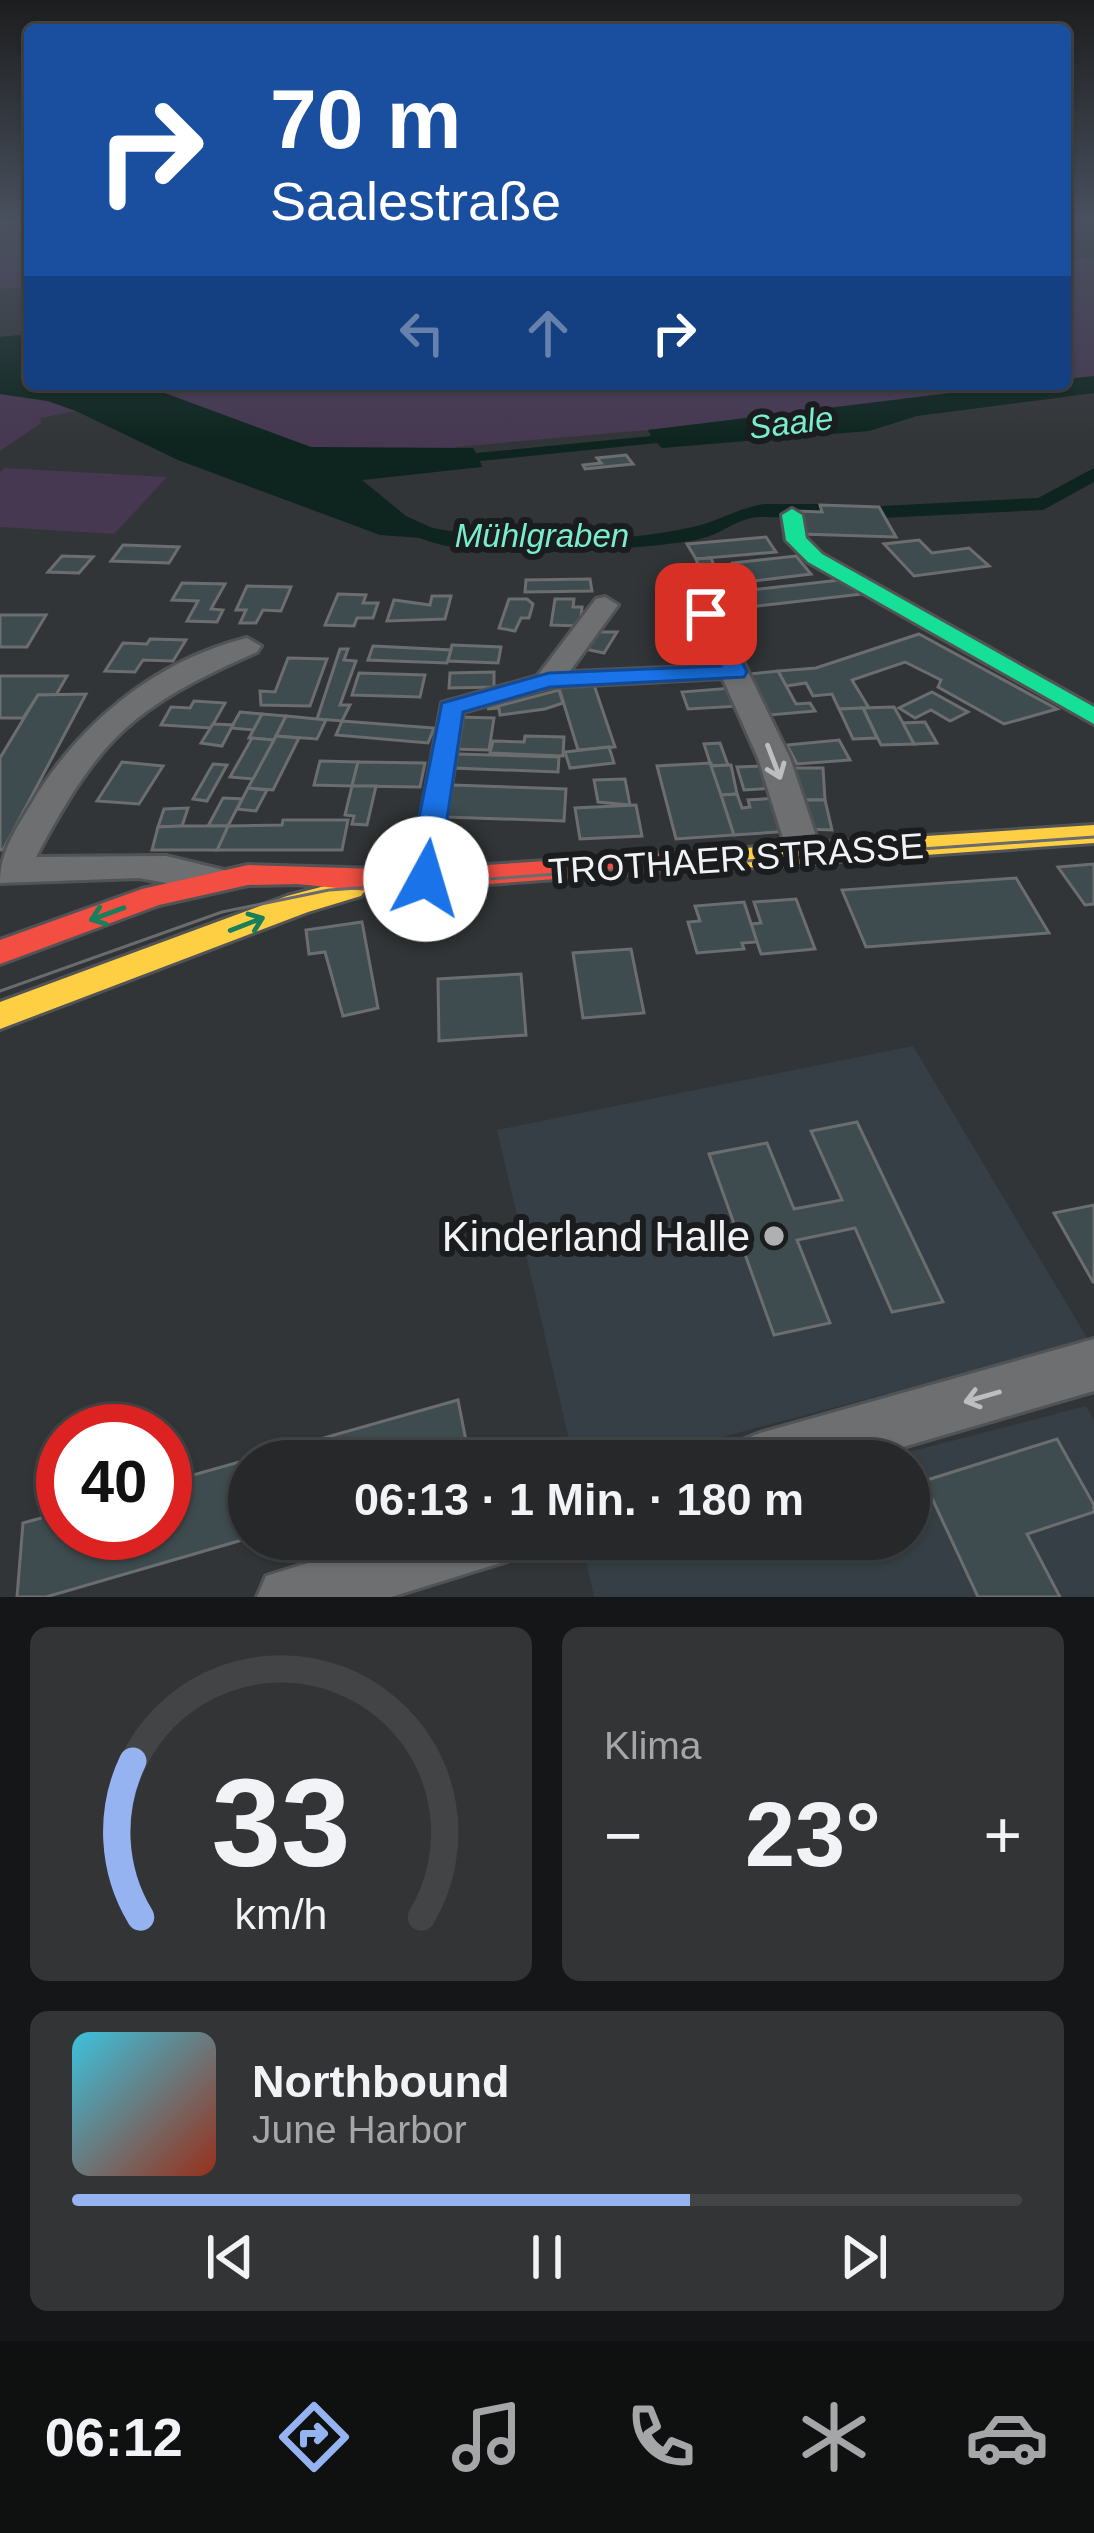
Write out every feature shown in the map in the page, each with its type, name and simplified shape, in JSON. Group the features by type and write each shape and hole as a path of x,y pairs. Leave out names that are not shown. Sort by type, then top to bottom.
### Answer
{"main road":[{"path":"792,515 796,540 815,558 1094,717"},
{"path":"426,879 426,853 451,708 549,680 736,672"},
{"name":"TROTHAER STRASSE","path":"0,952 152,897 214,880 289,873 377,882 1094,834"},
{"name":"TROTHAER STRASSE","path":"0,1016 298,904 377,882"}],"street":[{"path":"549,680 605,605"},
{"path":"706,614 774,758 806,854"},
{"name":"TROTHAER STRASSE","path":"5,870 77,758 109,723 181,674 248,646"},
{"name":"TROTHAER STRASSE","path":"5,870 157,868 192,871 214,880"},
{"path":"833,1440 1094,1365"},
{"path":"287,1597 416,1560"}],"shaded area":[{"path":"1071,294 1094,294 1094,378 1071,380"},
{"path":"159,390 990,390 669,428 456,447 456,453 311,447 252,431"},
{"path":"0,394 48,401 76,411 40,418 41,423 0,451"},
{"path":"5,468 167,477 114,534 0,527 0,472"},
{"name":"Kinderland Halle","path":"913,1046 1089,1341 710,1440 569,1440 497,1130"},
{"path":"1086,1406 1094,1420 1094,1597 594,1597 586,1560 930,1560 930,1446"}],"water":[{"name":"Saale","path":"24,335 24,390 160,390 311,447 473,448 476,453 651,436 648,430 976,390 1071,390 1071,378 1094,376 1094,393 917,416 869,431 662,448 657,443 480,461 482,467 362,480 406,516 461,541 380,535 178,460 76,411 48,401 0,394 0,337"}],"building":[{"path":"626,455 633,464 585,469 583,465 601,463 597,458"},
{"path":"820,505 879,507 896,537 800,534 796,511 822,512"},
{"path":"766,537 776,552 696,559 687,544"},
{"path":"919,540 932,553 969,548 989,566 914,576 884,544"},
{"path":"123,545 179,547 169,563 111,561"},
{"path":"62,556 93,557 79,573 48,572"},
{"path":"796,556 811,574 746,582 733,563"},
{"path":"711,558 725,593 840,580 862,594 714,611 696,559"},
{"path":"590,579 592,591 525,592 526,580"},
{"path":"182,583 225,584 211,609 223,610 217,622 187,621 198,601 172,600"},
{"path":"247,586 291,587 281,611 263,610 256,623 240,623 246,610 236,610"},
{"path":"338,594 366,595 363,603 378,603 373,618 357,618 354,626 325,625"},
{"path":"432,596 451,596 445,619 387,621 394,600 430,605"},
{"path":"509,599 527,599 533,604 529,618 521,618 515,631 499,628"},
{"path":"555,599 574,599 573,607 582,607 580,626 551,625"},
{"path":"696,612 701,629 676,630 671,613"},
{"path":"0,615 46,615 27,647 0,647"},
{"path":"701,629 707,641 671,644 667,631"},
{"path":"594,632 617,632 604,653 585,649"},
{"path":"919,634 1057,709 1004,724 938,687 941,680 905,662 852,680 869,708 839,709 832,694 813,696 806,683 786,686 778,671 816,668"},
{"path":"150,639 186,640 173,661 143,660 135,672 105,671 123,643 147,644"},
{"path":"452,645 501,647 498,663 448,661"},
{"path":"373,646 451,650 447,663 368,660"},
{"path":"340,649 348,649 344,660 356,661 340,705 350,705 342,721 317,719"},
{"path":"288,658 327,659 310,706 261,705 260,691 275,692"},
{"path":"778,671 796,704 810,703 815,711 770,715 750,674"},
{"path":"494,672 494,687 449,688 450,673"},
{"path":"359,673 425,675 420,697 352,695"},
{"path":"0,676 67,676 56,695 38,695 23,718 0,718"},
{"path":"594,685 615,747 578,750 559,688"},
{"path":"732,688 740,706 688,709 682,692"},
{"path":"559,690 563,703 545,709 500,715 499,708 487,709"},
{"path":"932,692 968,712 950,721 931,710 915,718 899,708"},
{"path":"86,694 0,850 0,758 38,695"},
{"path":"194,701 225,703 211,728 161,725 171,707 190,708"},
{"path":"894,707 914,744 881,745 863,708"},
{"path":"863,708 877,738 853,739 839,709"},
{"path":"240,712 262,714 254,730 231,728"},
{"path":"262,714 286,716 274,740 249,738"},
{"path":"286,716 326,720 317,739 276,736"},
{"path":"458,717 494,718 489,750 452,749"},
{"path":"342,721 434,728 428,743 336,735"},
{"path":"925,722 937,743 914,744 903,723"},
{"path":"213,724 233,725 222,746 201,743"},
{"path":"276,736 299,738 273,790 248,788"},
{"path":"525,736 564,737 563,756 490,753 493,741 524,742"},
{"path":"252,738 274,740 253,779 230,777"},
{"path":"839,740 850,760 797,764 787,745"},
{"path":"720,743 728,765 711,766 704,744"},
{"path":"609,747 614,763 570,768 565,752"},
{"path":"456,754 559,757 558,772 453,768"},
{"path":"320,761 358,762 352,786 314,785"},
{"path":"122,762 163,766 139,804 97,801"},
{"path":"358,762 425,763 420,787 352,786"},
{"path":"711,763 734,835 676,839 657,766"},
{"path":"213,764 227,765 207,801 193,799"},
{"path":"731,765 737,794 721,795 711,766"},
{"path":"767,766 775,788 744,790 737,767"},
{"path":"790,768 823,768 825,800 798,800"},
{"path":"625,779 630,805 598,802 594,780"},
{"path":"452,785 566,789 564,821 446,817"},
{"path":"352,786 376,786 367,825 352,824 354,816 345,815"},
{"path":"248,788 267,790 256,811 237,809"},
{"path":"737,794 742,808 750,807 748,800 779,798 792,831 734,835 721,795"},
{"path":"223,798 242,799 228,826 208,826"},
{"path":"798,800 825,800 832,830 805,829"},
{"path":"636,805 642,836 580,839 575,808"},
{"path":"188,808 182,826 158,827 164,809"},
{"path":"283,820 348,820 342,850 217,850 228,826 282,825"},
{"path":"228,826 217,850 152,850 158,827"},
{"path":"1094,864 1094,904 1085,905 1058,867"},
{"path":"1016,878 1049,933 866,947 842,890"},
{"path":"796,899 815,949 761,954 751,924 761,923 754,902"},
{"path":"744,902 757,942 742,943 744,949 697,953 688,922 700,921 695,906"},
{"path":"362,922 378,1008 343,1016 325,952 309,954 306,930"},
{"path":"631,949 644,1013 583,1018 573,953"},
{"path":"521,974 526,1035 439,1041 438,979"},
{"path":"857,1122 943,1302 892,1312 855,1228 797,1240 830,1323 774,1335 709,1154 767,1143 794,1209 842,1200 811,1131"},
{"path":"1094,1205 1094,1282 1093,1282 1054,1213"},
{"path":"458,1400 466,1440 317,1440"},
{"path":"1057,1439 1094,1505 1094,1512 1027,1534 1060,1597 978,1597 930,1494 930,1479"},
{"path":"228,1465 228,1544 192,1555 192,1475"},
{"path":"36,1519 36,1560 173,1560 46,1597 17,1597 23,1523"}],"waterway":[{"name":"Mühlgraben","path":"881,512 1043,504 1094,474"},
{"name":"Mühlgraben","path":"421,532 523,545 594,544 697,533 752,512 821,510"}],"tram line":[{"path":"0,991 222,912 329,890 1094,837"}],"traffic: fast":[{"path":"792,515 796,540 815,558 1094,717"}],"traffic: slow":[{"path":"713,860 1094,834"},
{"path":"0,1016 298,904 351,889"}],"traffic: jam":[{"path":"426,879 426,853 451,708 549,680 736,672"},
{"path":"0,952 153,896 248,875 297,874 377,882 713,860"}],"place":[{"name":"Kinderland Halle","path":"774,1236"}],"route":[{"path":"426,879 426,853 451,708 465,700 549,680 736,672 706,614"}]}
